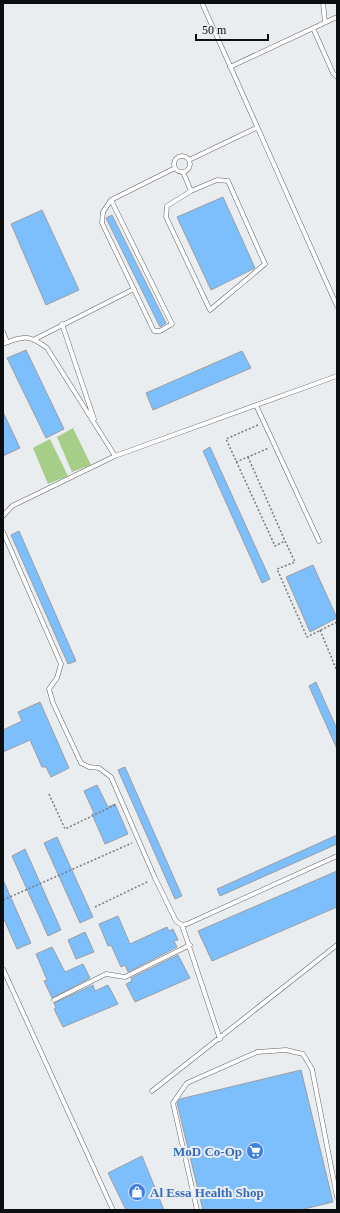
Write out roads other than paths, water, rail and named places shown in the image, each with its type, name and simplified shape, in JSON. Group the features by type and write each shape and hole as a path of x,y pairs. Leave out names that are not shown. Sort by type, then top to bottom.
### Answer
{"lane":[{"path":"202,3 256,128 337,306"},
{"path":"323,3 325,22"},
{"path":"230,67 337,17"},
{"path":"313,28 333,73 337,77"},
{"path":"189,160 256,128"},
{"path":"175,168 174,162 178,158 184,157 189,160"},
{"path":"183,172 188,169 189,160"},
{"path":"175,168 183,172 191,191"},
{"path":"111,200 172,324 160,331 154,331 102,223 103,212 111,200 175,168"},
{"path":"217,180 228,181 265,264 210,310 166,217 167,206 191,191 217,180"},
{"path":"35,339 134,288"},
{"path":"62,324 96,426"},
{"path":"3,332 5,343 25,336 35,339 48,348 115,456"},
{"path":"3,516 12,506 115,456 337,376"},
{"path":"256,405 319,541"},
{"path":"3,532 61,664 57,678 50,689 53,703 81,763 88,767 99,768 112,777 155,878 176,921 182,925 190,945 220,1039"},
{"path":"182,925 337,856"},
{"path":"54,1000 106,974 125,977 190,945"},
{"path":"152,1091 220,1039 337,945"},
{"path":"3,969 113,1210"},
{"path":"197,1210 173,1103 187,1083 257,1052 286,1050 303,1054 312,1068 337,1197"}],"place":[{"name":"MoD Co-Op","path":"255,1151"},
{"name":"Al Essa Health Shop","path":"137,1192"}]}
